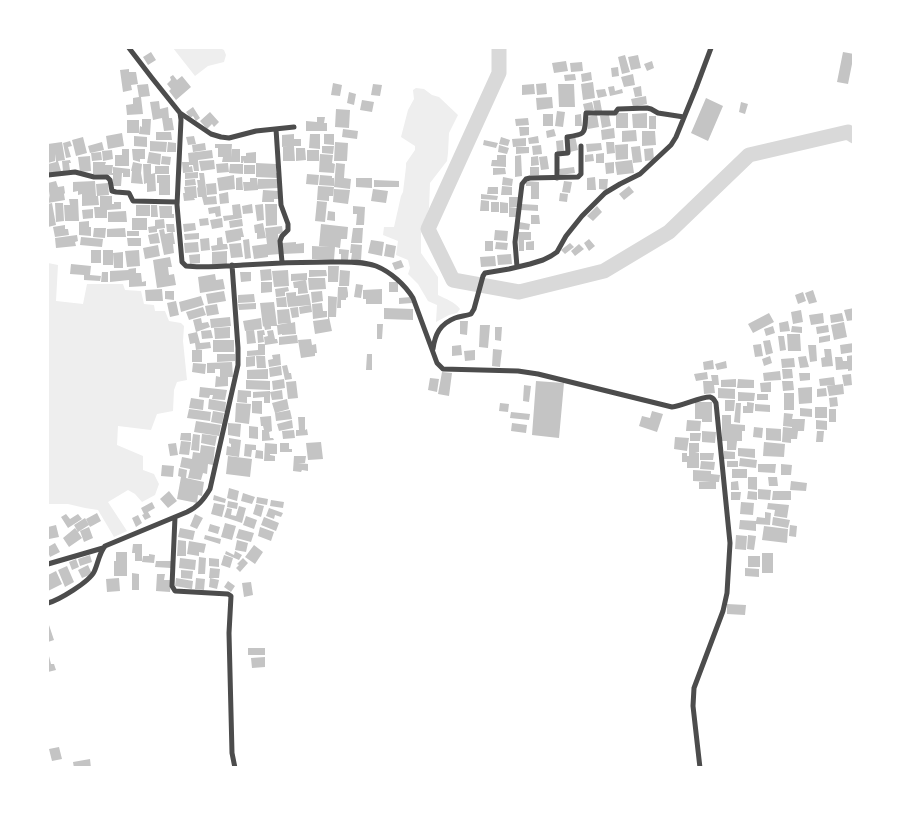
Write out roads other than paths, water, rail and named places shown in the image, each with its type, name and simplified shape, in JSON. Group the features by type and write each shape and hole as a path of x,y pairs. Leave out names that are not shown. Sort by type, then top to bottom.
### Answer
{"street":[{"path":"129,48 180,113 211,134 229,138 256,131 294,127"},
{"path":"432,349 439,328 454,318 471,314 485,273 543,260 557,252 566,236 582,216 605,194 640,174 671,144 684,117 711,48"},
{"path":"556,178 557,154 568,153 567,137 580,135 584,132 586,114 615,113 618,109 624,108 651,108 658,113 684,117"},
{"path":"180,113 177,217 182,262 189,267 282,262 349,262 368,264 382,269 402,283 409,292 416,305 438,363 443,369 538,374 672,407 709,397 713,399 716,403 730,543 727,593 723,612 694,688 693,706 700,768"},
{"path":"276,129 281,205 288,224 288,230 280,241 282,262"},
{"path":"517,267 515,242 522,184 526,178 578,177 581,174 581,146"},
{"path":"48,175 72,172 94,177 106,177 109,179 112,191 129,193 133,201 177,202"},
{"path":"48,564 103,548 109,543 194,508 206,496 210,489 238,365 232,265"},
{"path":"175,517 172,586 175,592 228,594 231,596 229,650 232,753 235,768"},
{"path":"48,603 88,580 95,570 103,548"}],"waterway":[{"path":"499,48 499,73 428,229 453,280 519,292 604,271 669,232 749,155 848,132 854,136"}]}
